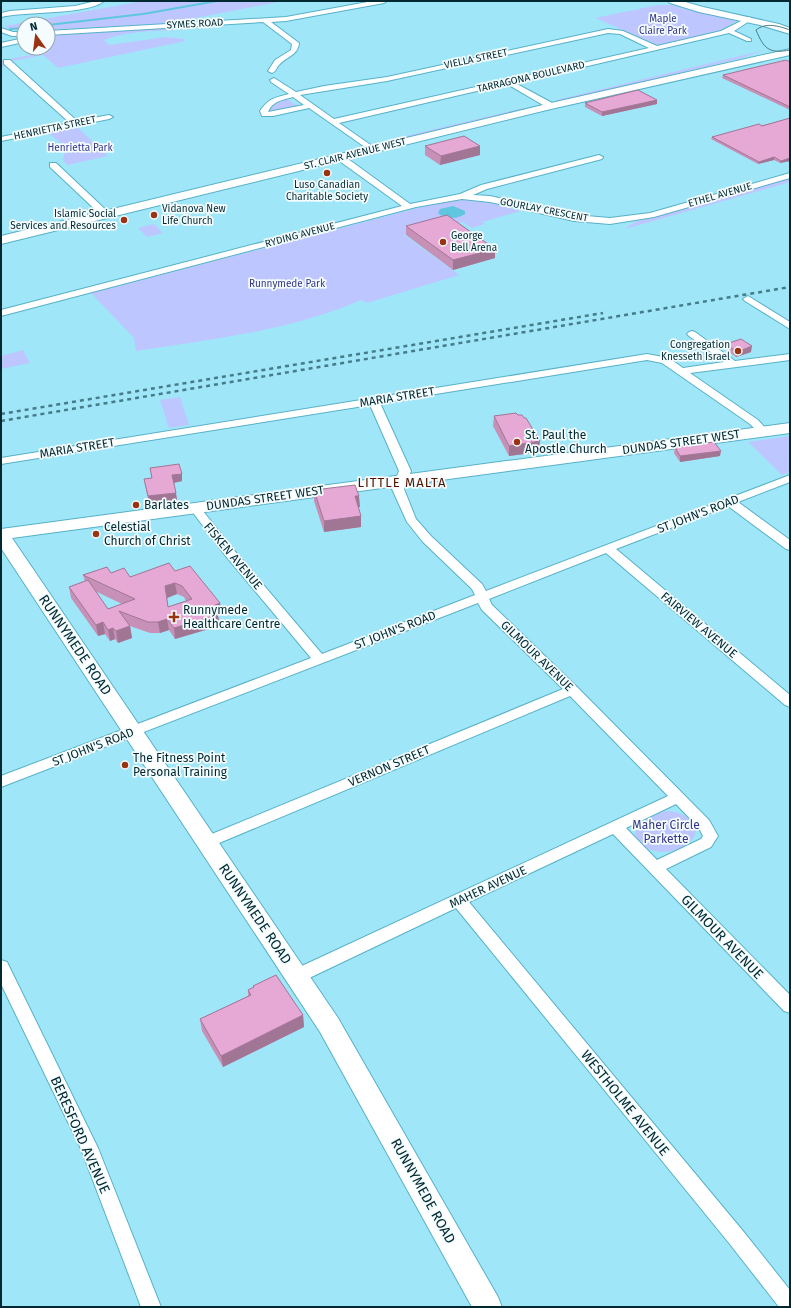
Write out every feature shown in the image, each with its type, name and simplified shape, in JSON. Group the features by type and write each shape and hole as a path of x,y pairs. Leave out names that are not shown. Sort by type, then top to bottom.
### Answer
{"main road":[{"path":"673,1 699,9 749,19 790,31"},
{"name":"ST. CLAIR AVENUE WEST","path":"709,70 790,45"},
{"name":"ST. CLAIR AVENUE WEST","path":"1,240 551,106 790,52"},
{"name":"DUNDAS STREET WEST","path":"1,534 790,428"},
{"name":"RUNNYMEDE ROAD","path":"1,534 329,1025 488,1307"}],"street":[{"path":"1,15 81,6 101,1"},
{"name":"SYMES ROAD","path":"56,32 265,21 303,17 384,1"},
{"name":"TARRAGONA BOULEVARD","path":"333,122 729,31 749,19"},
{"path":"265,21 296,43 295,49 275,64 272,71"},
{"path":"1,30 5,33 16,34"},
{"name":"VIELLA STREET","path":"309,106 273,114 265,114 265,108 271,101 293,95 324,88 387,79 608,31 621,32 655,48"},
{"path":"729,31 749,40"},
{"path":"1,45 16,42"},
{"path":"7,62 76,124"},
{"path":"274,80 372,150"},
{"path":"508,82 551,106"},
{"name":"HENRIETTA STREET","path":"1,139 110,117"},
{"name":"RYDING AVENUE","path":"1,313 409,207 450,197 462,196 484,187 599,157"},
{"path":"342,158 409,207"},
{"path":"53,165 105,214"},
{"name":"ETHEL AVENUE","path":"651,216 790,175"},
{"name":"GOURLAY CRESCENT","path":"462,196 591,220 625,220 651,216"},
{"path":"748,299 790,326"},
{"path":"692,334 733,364"},
{"name":"MARIA STREET","path":"1,460 647,357 665,360 757,425 762,431"},
{"path":"682,371 790,357"},
{"name":"GILMOUR AVENUE","path":"374,401 405,471 398,489 411,520 427,539 478,587 486,607 572,690 678,797 704,824 710,833 711,838 706,843 655,868"},
{"name":"ST JOHN'S ROAD","path":"1,782 133,732 319,658 482,597 790,478"},
{"path":"730,502 790,546"},
{"name":"FISKEN AVENUE","path":"194,508 229,552 319,658"},
{"name":"FAIRVIEW AVENUE","path":"607,548 790,702"},
{"name":"VERNON STREET","path":"207,842 572,690"},
{"name":"MAHER AVENUE","path":"297,976 678,797"},
{"name":"GILMOUR AVENUE","path":"616,827 790,1006"},
{"name":"WESTHOLME AVENUE","path":"459,901 736,1237 790,1306"},
{"name":"BERESFORD AVENUE","path":"1,967 89,1148 151,1307"}],"green space":[{"path":"143,1 283,1 170,23 56,30 56,17"},
{"name":"Maple Claire Park","path":"658,5 672,5 696,12 730,18 736,21 723,30 658,45 595,18"},
{"path":"16,24 16,30 10,29 5,26"},
{"path":"172,27 177,30 131,33 104,40 109,45 166,37 184,39 185,41 58,68 44,56 56,56 56,34"},
{"path":"765,50 742,58 559,102 556,100"},
{"path":"25,56 38,56 2,63 6,66 1,67 1,61"},
{"path":"287,99 298,106 273,112 268,111 274,102"},
{"path":"524,108 526,110 409,138 393,139"},
{"name":"Henrietta Park","path":"76,126 108,156 67,165 63,160 66,147 47,132"},
{"path":"790,178 790,182 625,229 637,221"},
{"name":"Runnymede Park","path":"464,200 486,202 521,211 482,222 485,224 472,228 463,222 447,224 404,235 459,275 367,303 361,300 334,311 279,327 222,338 136,351 134,338 91,293 422,207"},
{"path":"154,224 163,233 147,237 138,228"},
{"path":"23,350 30,363 1,369 1,356"},
{"path":"180,397 189,425 169,428 160,400"},
{"path":"790,436 790,472 782,475 748,442"},
{"name":"Maher Circle Parkette","path":"670,811 683,815 692,822 696,830 693,838 687,844 668,852 658,852 648,849 640,843 635,834 638,824 662,812"}],"shaded area":[{"path":"453,206 465,211 465,214 458,217 448,218 438,213 440,209"}],"building":[{"path":"786,60 790,62 790,107 723,75"},
{"path":"638,90 657,100 602,112 585,103"},
{"path":"790,118 790,158 781,161 774,157 759,162 712,137 759,124 762,126"},
{"path":"464,136 480,146 441,156 425,146"},
{"name":"George Bell Arena","path":"447,215 495,249 453,260 406,226"},
{"path":"741,339 752,346 737,352 726,344"},
{"path":"516,413 526,418 540,441 509,446 494,416"},
{"path":"714,442 721,451 680,456 675,447"},
{"path":"179,464 182,474 172,475 176,493 148,496 144,479 152,478 150,468"},
{"path":"355,485 359,496 355,496 361,516 324,521 314,490"},
{"name":"Runnymede Healthcare Centre","path":"169,563 175,571 190,566 220,603 215,605 218,609 207,612 211,617 174,628 167,619 158,622 148,622 119,611 130,626 116,631 113,628 108,630 103,622 96,625 69,587 88,580 108,609 135,599 83,575 107,567 111,573 124,568 130,577","holes":["175,583 182,586 192,599 168,607 165,586"]},
{"path":"276,975 303,1015 221,1056 200,1019 251,995 248,990 254,987 253,986"}],"waterway":[{"path":"56,24 143,14 217,1"},
{"path":"10,29 16,29"}],"tram line":[{"path":"790,30 768,25 756,30 762,42 768,49 777,51 790,50"}],"railway":[{"path":"1,421 790,287"},
{"path":"1,414 603,313"}],"place":[{"name":"Luso Canadian Charitable Society","path":"327,173"},
{"name":"Vidanova New Life Church","path":"154,215"},
{"name":"Islamic Social Services and Resources","path":"124,220"},
{"name":"George Bell Arena","path":"443,242"},
{"name":"Congregation Knesseth Israel","path":"738,351"},
{"name":"St. Paul the Apostle Church","path":"517,442"},
{"name":"Barlates","path":"136,505"},
{"name":"Celestial Church of Christ","path":"96,534"},
{"name":"Runnymede Healthcare Centre","path":"174,617"},
{"name":"The Fitness Point Personal Training","path":"125,765"}],"district":[{"name":"LITTLE MALTA","path":"402,482"}]}
